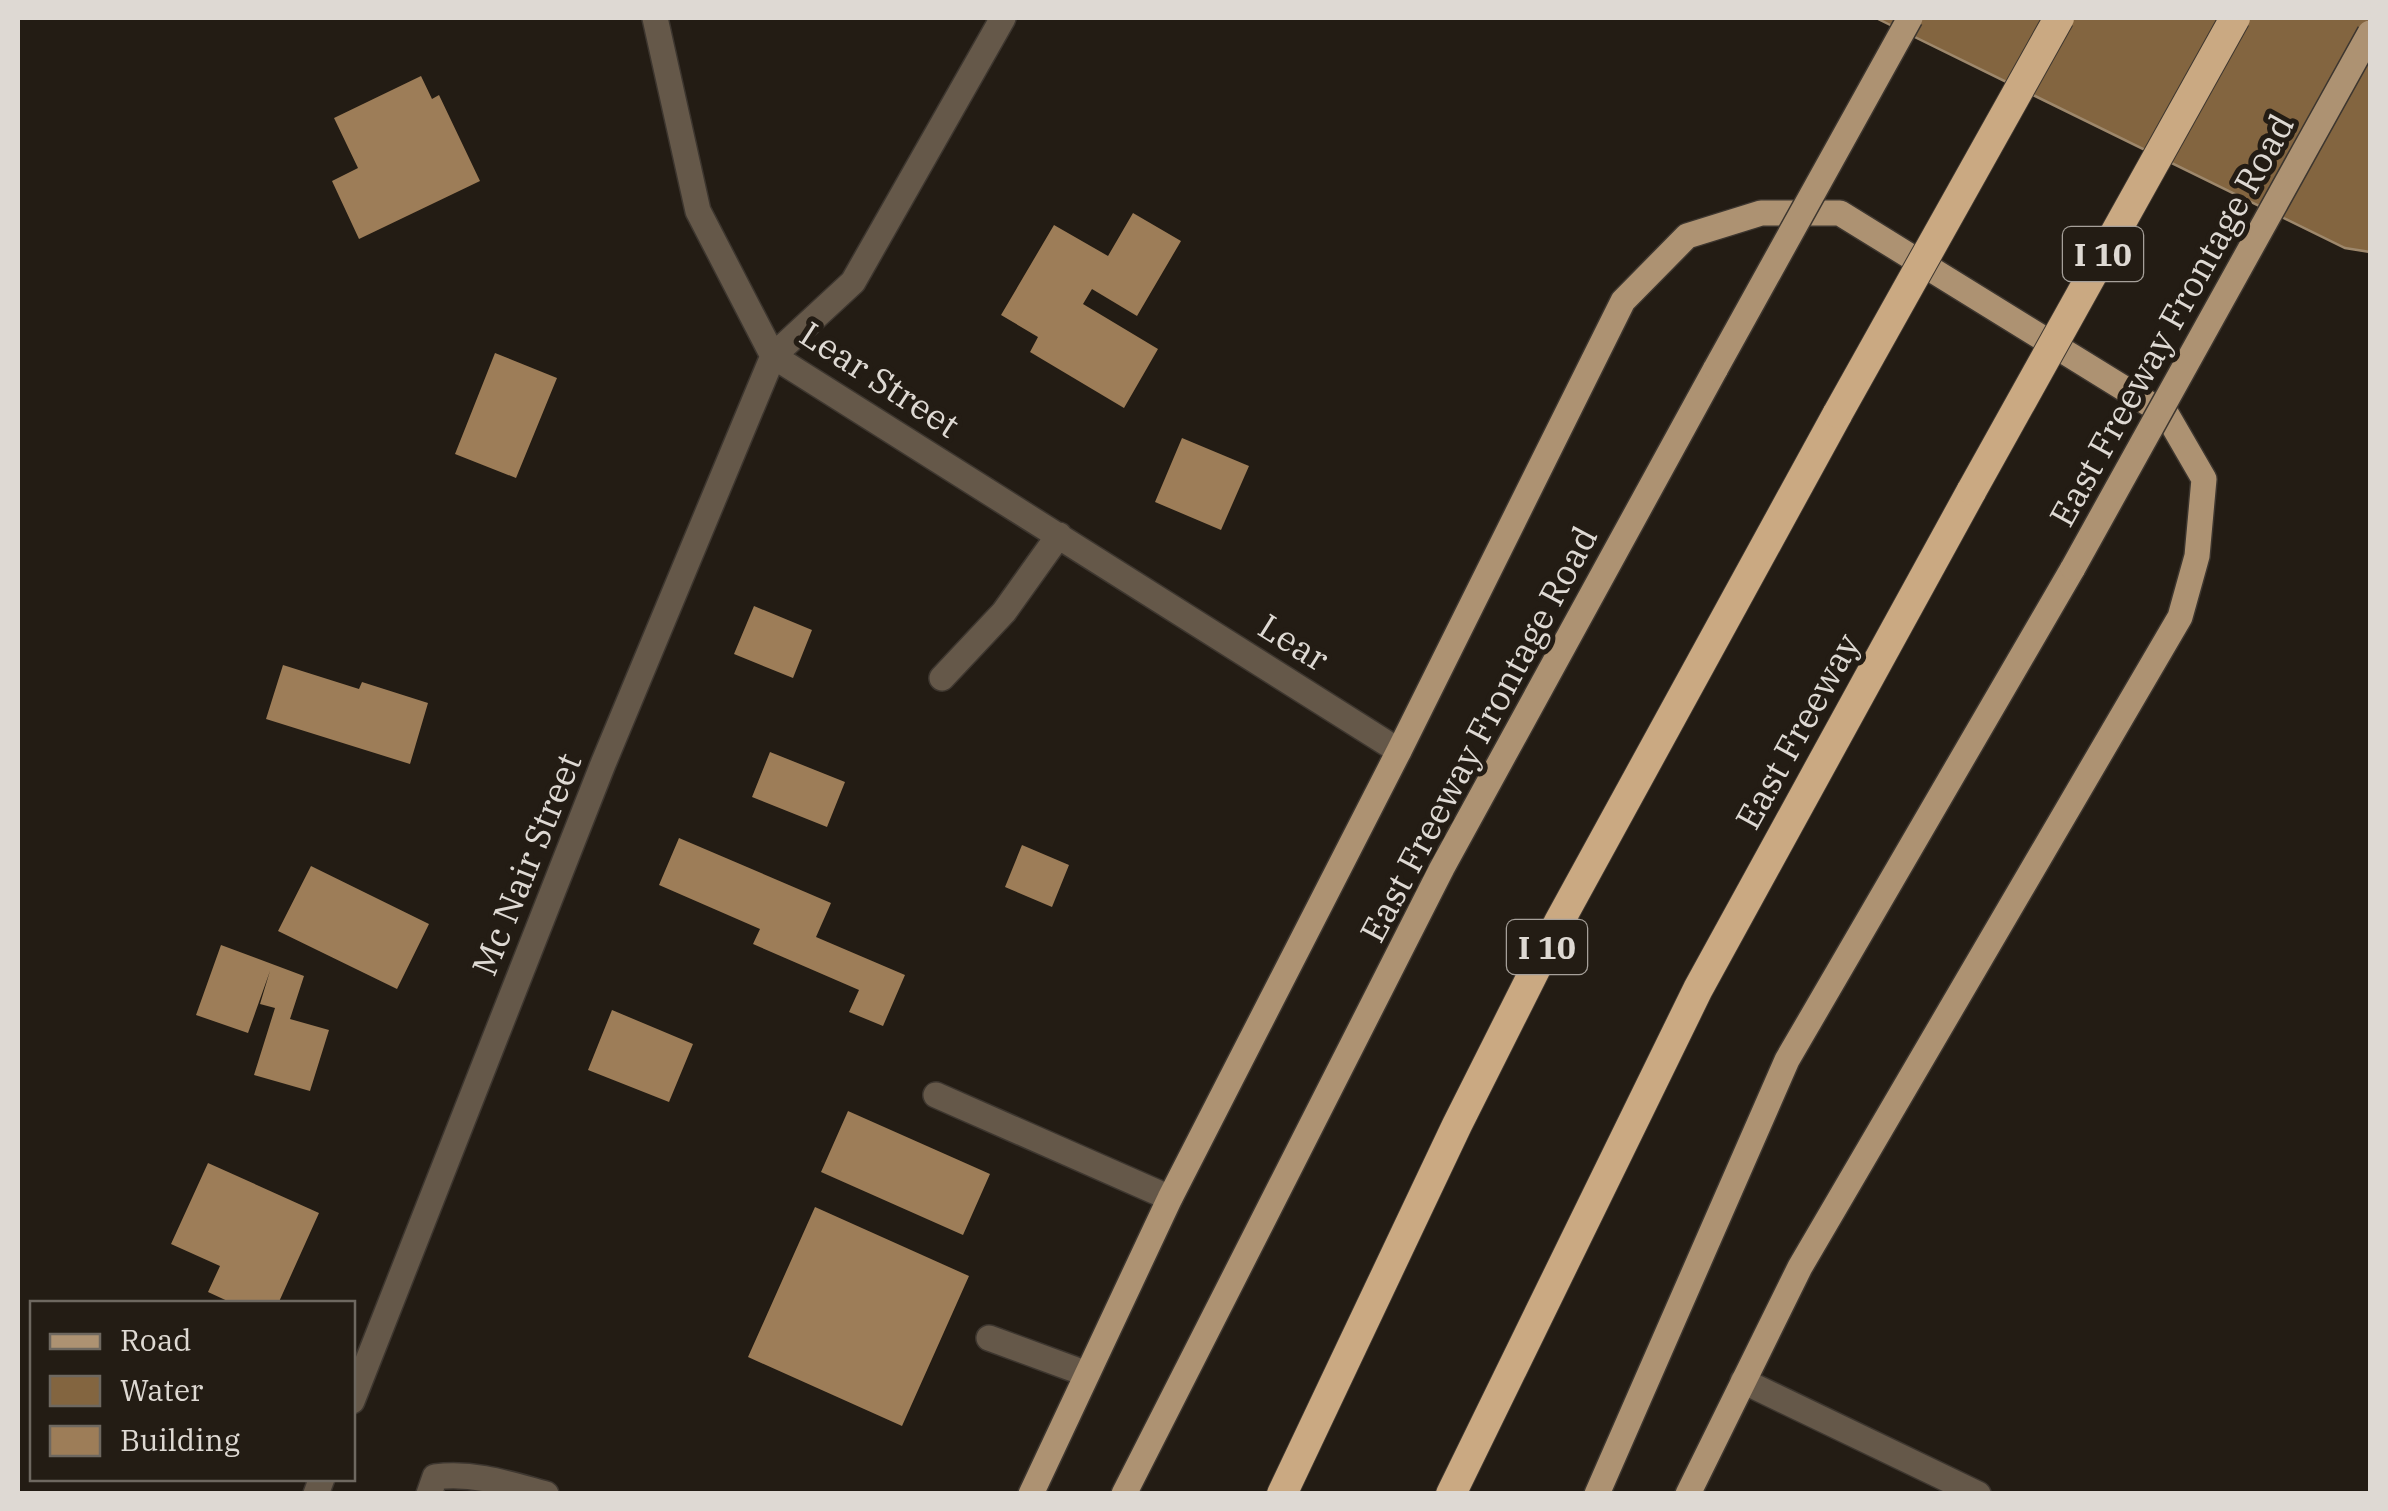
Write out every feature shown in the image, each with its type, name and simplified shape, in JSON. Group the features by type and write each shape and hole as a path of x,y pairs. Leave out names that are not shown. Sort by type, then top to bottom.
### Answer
{"highway":[{"name":"I 10","path":"1282,1494 1448,1143 1559,922 2059,18"},
{"name":"East Freeway","path":"1451,1494 1698,989 2235,18"}],"main road":[{"name":"East Freeway Frontage Road","path":"1124,1494 1442,868 1910,18"},
{"name":"East Freeway Frontage Road","path":"1597,1494 1787,1060 2073,568 2370,33"},
{"path":"1031,1494 1170,1198 1623,301 1687,236 1762,213 1840,213 2167,415 2204,479 2197,556 2180,616 1800,1267 1688,1494"}],"street":[{"name":"Lear Street","path":"655,18 698,211 773,356 1150,592"},
{"path":"773,356 853,282 1003,18"},
{"name":"Mc Nair Street","path":"355,1394 604,764 773,356"},
{"path":"942,678 1004,612 1059,535"},
{"name":"Lear","path":"1150,592 1399,751"},
{"path":"936,1095 1170,1198"},
{"path":"989,1338 1087,1374"},
{"path":"1743,1381 1978,1494"},
{"path":"429,1494 436,1477 454,1475 546,1494"}],"water":[{"path":"1876,18 2370,18 2370,252 2345,248"}],"building":[{"path":"421,76 432,99 439,95 480,181 359,239 332,181 358,168 334,118"},
{"path":"1133,213 1181,241 1137,316 1092,289 1083,304 1158,349 1124,408 1030,352 1038,337 1001,315 1054,225 1108,256"},
{"path":"495,353 557,378 516,478 455,454"},
{"path":"1182,438 1249,466 1221,530 1155,502"},
{"path":"754,606 812,630 793,678 734,654"},
{"path":"283,665 359,689 362,682 428,703 410,764 266,719"},
{"path":"770,752 845,782 827,827 752,797"},
{"path":"679,838 831,903 816,937 905,975 883,1026 849,1012 859,990 753,944 760,929 659,885"},
{"path":"1022,845 1069,865 1052,907 1005,887"},
{"path":"311,866 429,924 397,989 278,931"},
{"path":"221,945 304,976 290,1019 329,1030 310,1091 254,1075 275,1008 260,1004 270,971 248,1033 196,1015"},
{"path":"612,1010 693,1044 669,1102 588,1070"},
{"path":"848,1111 990,1174 963,1235 821,1172"},
{"path":"208,1163 319,1213 279,1301 228,1301 208,1292 220,1266 171,1244"},
{"path":"815,1207 969,1276 902,1426 748,1357"}]}
